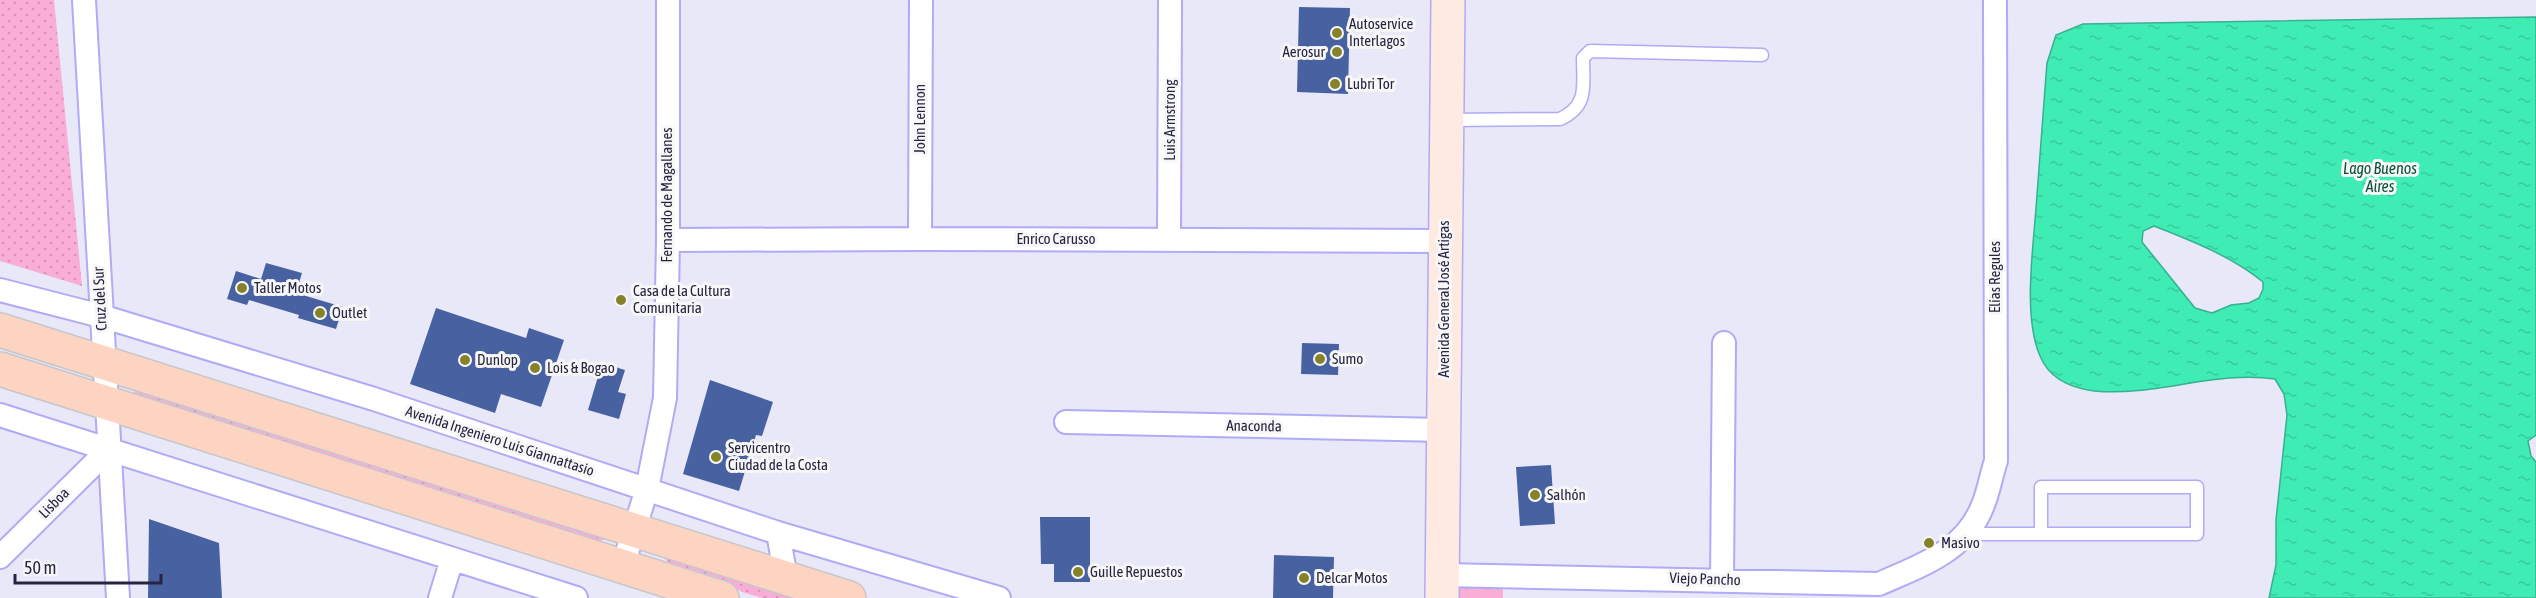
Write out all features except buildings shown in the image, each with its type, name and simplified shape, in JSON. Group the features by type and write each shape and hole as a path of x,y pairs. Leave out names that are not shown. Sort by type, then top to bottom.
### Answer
{"main road":[{"path":"0,330 849,598"},
{"path":"0,369 722,598"}],"street":[{"name":"Cruz del Sur","path":"84,0 118,598"},
{"name":"Fernando de Magallanes","path":"623,565 647,489 665,398 668,240 668,0"},
{"name":"John Lennon","path":"920,239 921,0"},
{"name":"Luis Armstrong","path":"1169,239 1170,0"},
{"name":"Avenida General José Artigas","path":"1442,586 1448,0"},
{"name":"Elías Regules","path":"1963,539 1983,506 1996,461 1995,0"},
{"name":"Enrico Carusso","path":"668,240 1444,241"},
{"name":"Avenida Ingeniero Luis Giannattasio","path":"0,290 101,316 374,399 778,533 999,598"},
{"path":"1722,580 1724,343"},
{"path":"0,415 576,598"},
{"name":"Anaconda","path":"1066,422 1443,430"},
{"name":"Lisboa","path":"0,557 109,449"},
{"path":"778,533 786,578"},
{"name":"Viejo Pancho","path":"1442,586 1722,580 1880,584 1929,562 1963,539"},
{"path":"440,598 452,559"}],"lane":[{"path":"1446,120 1560,119 1572,113 1582,99 1583,58 1590,51 1762,55"},
{"path":"1963,539 2041,534 2197,534 2197,487 2041,487 2041,534"}],"green space":[{"path":"0,0 54,0 82,286 0,261"},
{"path":"136,386 609,538 600,541 462,497 441,496 134,396"},
{"path":"659,553 816,598 762,598 742,592 721,579 668,562"},
{"path":"1503,584 1503,598 1460,598 1460,585"}],"water":[{"name":"Lago Buenos Aires","path":"2536,17 2536,435 2528,441 2531,456 2536,462 2536,598 2269,598 2276,565 2276,520 2287,415 2284,394 2275,379 2230,378 2140,390 2094,391 2062,381 2044,364 2035,340 2030,283 2047,63 2056,35 2083,24","holes":["2154,226 2211,250 2251,273 2263,282 2259,298 2249,303 2231,305 2212,313 2195,308 2142,242 2143,231"]}],"place":[{"name":"Autoservice Interlagos","path":"1337,33"},
{"name":"Aerosur","path":"1337,52"},
{"name":"Lubri Tor","path":"1335,84"},
{"name":"Taller Motos","path":"242,288"},
{"name":"Casa de la Cultura Comunitaria","path":"621,300"},
{"name":"Outlet","path":"320,313"},
{"name":"Sumo","path":"1320,359"},
{"name":"Dunlop","path":"465,360"},
{"name":"Lois & Bogao","path":"535,368"},
{"name":"Servicentro Ciudad de la Costa","path":"716,457"},
{"name":"Salhón","path":"1535,495"},
{"name":"Masivo","path":"1929,543"},
{"name":"Guille Repuestos","path":"1078,572"},
{"name":"Delcar Motos","path":"1304,578"}]}
